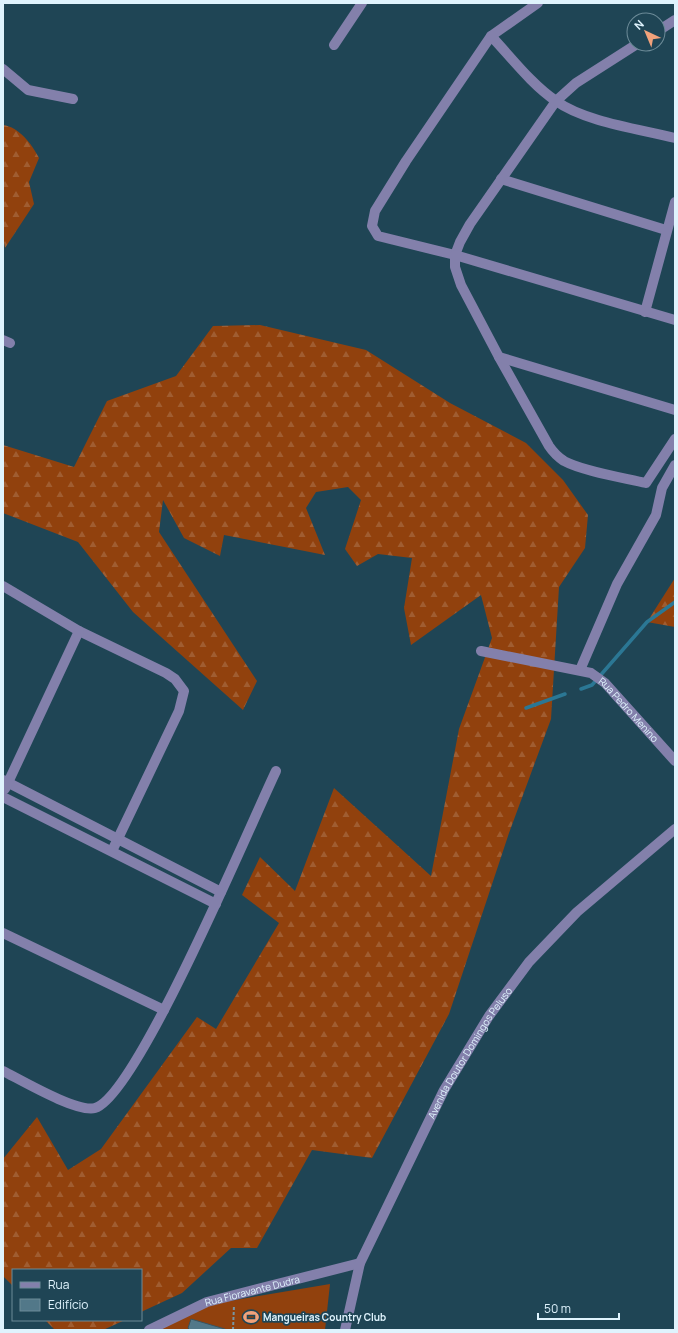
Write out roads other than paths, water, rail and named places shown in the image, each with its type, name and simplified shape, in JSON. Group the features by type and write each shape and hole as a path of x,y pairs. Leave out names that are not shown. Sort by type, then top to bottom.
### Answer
{"street":[{"path":"334,45 362,3"},
{"path":"538,3 491,36 406,161 372,220 374,231 384,238 455,256 675,320"},
{"path":"666,26 675,20"},
{"path":"491,36 556,101 574,111 599,119 675,138"},
{"path":"626,52 576,83 556,101 470,224 460,242 455,256 455,267 461,285 499,357 549,446 556,454 565,461 578,466 662,488"},
{"path":"3,69 28,90 73,99"},
{"path":"501,179 666,230"},
{"path":"645,312 666,230 675,202"},
{"path":"499,357 675,410"},
{"path":"646,483 675,439"},
{"path":"580,670 617,584 656,515 662,488 675,465"},
{"path":"3,586 79,631 166,672 175,679 184,691 179,711 112,851"},
{"path":"79,631 5,781 3,796 216,904"},
{"name":"Rua Pedro Menino","path":"481,651 591,673 605,683 675,761"},
{"path":"3,1071 70,1104 84,1108 95,1108 106,1101 119,1088 164,1010 216,904 276,771"},
{"path":"5,781 221,892"},
{"name":"Avenida Doutor Domingos Peluso","path":"346,1330 360,1263 444,1090 489,1016 529,962 577,912 675,829"},
{"path":"3,933 164,1010"},
{"name":"Rua Fioravante Dudra","path":"150,1330 207,1302 360,1263"}],"waterway":[{"path":"581,689 592,685 647,622 675,602"},
{"path":"526,708 565,694"}],"place":[{"name":"Mangueiras Country Club","path":"251,1317"}]}
